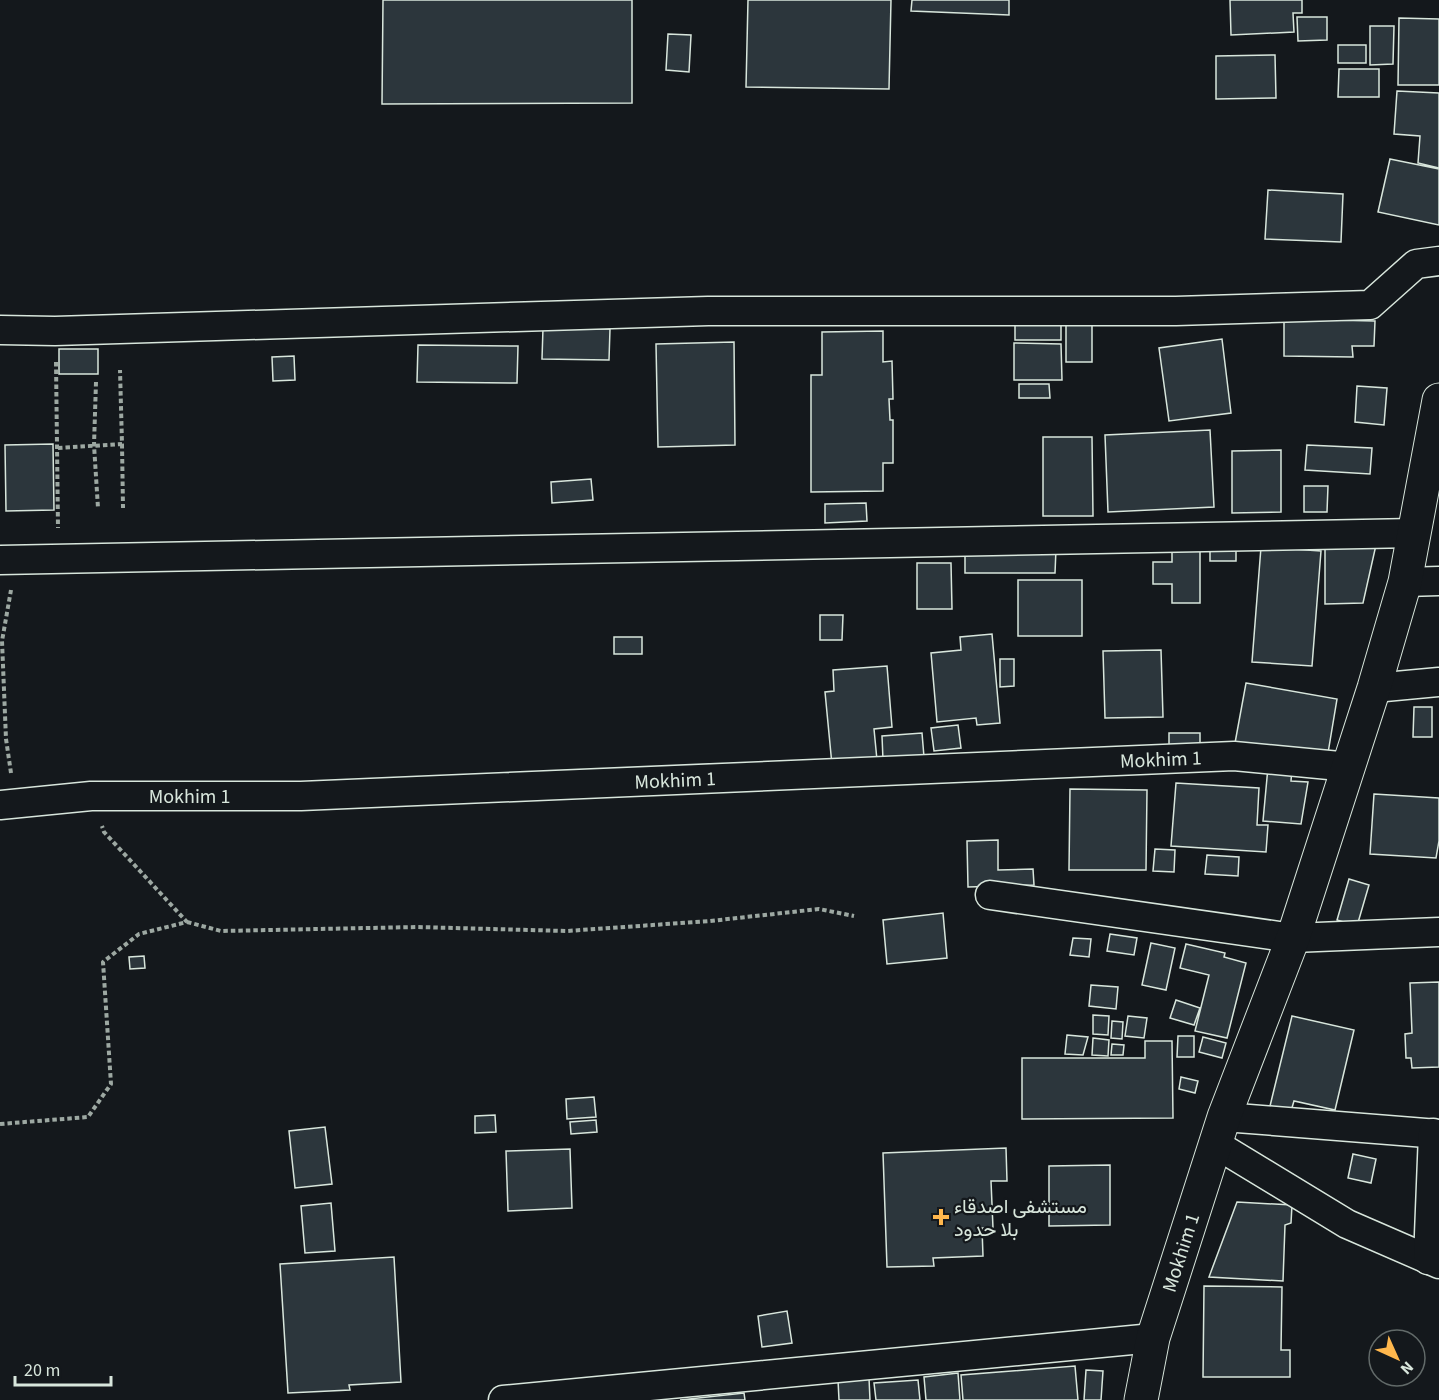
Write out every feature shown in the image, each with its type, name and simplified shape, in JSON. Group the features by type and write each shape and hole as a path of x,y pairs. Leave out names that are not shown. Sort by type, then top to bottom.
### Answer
{"street":[{"path":"0,330 55,331 708,311 1176,311 1370,305 1416,264 1439,261"},
{"name":"Mokhim 1","path":"1141,1400 1153,1338 1221,1131 1293,938 1350,767 1406,582 1439,400"},
{"path":"8,560 1415,533"},
{"path":"1406,582 1439,581"},
{"path":"1374,688 1439,682"},
{"name":"Mokhim 1","path":"8,805 91,796 301,796 1234,756 1350,767"},
{"path":"990,895 1293,938 1439,932"},
{"path":"1221,1131 1436,1133 1433,1262 1347,1224 1221,1131"},
{"path":"503,1400 1153,1338"}],"path":[{"path":"55,331 58,560"},
{"path":"120,370 123,508"},
{"path":"96,382 94,445 98,508"},
{"path":"58,448 122,444"},
{"path":"8,560 2,641 8,805"},
{"path":"91,796 104,831 187,922"},
{"path":"0,1124 88,1117 111,1084 103,962 139,934 187,922 221,931 417,927 567,931 710,921 819,909 854,916"}],"building":[{"path":"383,0 632,0 632,103 382,104"},
{"path":"748,0 891,0 889,89 746,87"},
{"path":"912,0 1009,0 1009,15 911,11"},
{"path":"1230,0 1302,0 1302,13 1293,13 1294,32 1231,35"},
{"path":"1297,17 1327,17 1327,40 1298,41"},
{"path":"1399,18 1439,19 1439,85 1398,85"},
{"path":"1370,26 1394,26 1393,64 1370,65"},
{"path":"668,34 691,35 689,72 666,70"},
{"path":"1338,45 1366,45 1366,63 1338,63"},
{"path":"1275,55 1276,98 1216,99 1216,56"},
{"path":"1339,69 1379,69 1379,97 1338,97"},
{"path":"1397,91 1439,93 1439,168 1418,163 1420,136 1394,134"},
{"path":"1390,159 1439,169 1439,225 1378,212"},
{"path":"1268,190 1343,194 1341,242 1265,239"},
{"path":"1015,318 1061,318 1061,340 1015,340"},
{"path":"1284,319 1375,321 1374,346 1352,346 1353,357 1284,356"},
{"path":"1066,322 1092,322 1092,362 1066,362"},
{"path":"543,328 610,329 609,360 542,359"},
{"path":"883,331 883,362 892,361 893,399 889,399 890,420 893,420 893,463 883,463 883,491 811,492 811,375 822,375 822,332"},
{"path":"1222,339 1231,413 1169,421 1159,348"},
{"path":"734,342 735,445 658,447 656,344"},
{"path":"1014,343 1061,344 1062,380 1014,380"},
{"path":"418,345 518,346 517,383 417,382"},
{"path":"59,349 98,349 98,374 59,374"},
{"path":"294,356 295,380 273,381 272,357"},
{"path":"1019,384 1049,384 1050,398 1019,398"},
{"path":"1357,386 1387,388 1384,425 1355,422"},
{"path":"1210,430 1214,507 1108,512 1105,435"},
{"path":"1043,437 1092,437 1093,516 1043,516"},
{"path":"53,444 54,510 6,511 5,445"},
{"path":"1307,445 1372,448 1370,474 1305,470"},
{"path":"1281,450 1281,512 1232,513 1232,451"},
{"path":"591,479 593,500 552,503 551,482"},
{"path":"1304,486 1328,486 1327,512 1304,512"},
{"path":"866,503 867,521 825,523 825,504"},
{"path":"1172,543 1200,543 1200,603 1172,603 1172,584 1153,584 1153,562 1172,562"},
{"path":"1325,544 1376,545 1363,603 1325,604"},
{"path":"1236,545 1236,561 1210,561 1210,546"},
{"path":"1261,547 1321,551 1312,666 1252,662"},
{"path":"965,549 1056,549 1055,573 965,573"},
{"path":"917,563 951,563 952,609 917,609"},
{"path":"1018,580 1082,580 1082,636 1018,636"},
{"path":"820,615 843,615 842,640 820,640"},
{"path":"992,634 1000,723 977,725 976,718 937,722 931,653 961,650 960,637"},
{"path":"614,637 642,637 642,654 614,654"},
{"path":"1161,650 1163,717 1105,718 1103,651"},
{"path":"1000,659 1014,659 1014,686 1000,687"},
{"path":"887,666 892,727 874,729 877,760 832,765 825,692 834,691 833,670"},
{"path":"1246,683 1337,699 1327,759 1235,743"},
{"path":"1414,707 1432,707 1432,737 1413,737"},
{"path":"958,725 961,748 934,751 931,728"},
{"path":"922,733 924,757 883,760 882,736"},
{"path":"1169,733 1200,733 1200,750 1169,750"},
{"path":"1268,767 1292,769 1291,781 1308,782 1301,824 1263,821"},
{"path":"1176,783 1259,788 1257,825 1268,825 1266,852 1171,846"},
{"path":"1070,789 1147,790 1146,870 1069,870"},
{"path":"1374,794 1439,798 1439,841 1436,858 1370,854"},
{"path":"998,840 998,870 1033,869 1034,885 968,887 967,841"},
{"path":"1155,849 1175,850 1174,872 1153,871"},
{"path":"1207,855 1239,857 1238,876 1205,874"},
{"path":"1349,879 1369,885 1357,926 1337,920"},
{"path":"943,913 947,958 887,964 883,920"},
{"path":"1110,934 1137,938 1134,955 1107,951"},
{"path":"1073,938 1091,939 1089,957 1070,955"},
{"path":"1151,943 1175,948 1166,990 1142,985"},
{"path":"1186,944 1225,953 1224,957 1246,963 1227,1038 1195,1031 1209,975 1180,968"},
{"path":"144,956 145,968 130,969 129,957"},
{"path":"1439,982 1439,1067 1412,1068 1411,1058 1406,1058 1405,1034 1412,1033 1410,983"},
{"path":"1091,985 1118,987 1116,1009 1089,1006"},
{"path":"1176,1000 1200,1008 1194,1025 1170,1018"},
{"path":"1093,1015 1109,1016 1108,1035 1093,1034"},
{"path":"1128,1016 1147,1018 1144,1038 1125,1036"},
{"path":"1292,1016 1354,1030 1335,1110 1294,1101 1291,1111 1270,1106"},
{"path":"1112,1021 1123,1022 1122,1039 1111,1038"},
{"path":"1067,1035 1088,1037 1083,1055 1065,1054"},
{"path":"1178,1036 1194,1036 1194,1057 1177,1057"},
{"path":"1203,1037 1226,1043 1222,1058 1199,1052"},
{"path":"1093,1038 1109,1040 1108,1056 1092,1055"},
{"path":"1145,1041 1172,1041 1173,1118 1022,1119 1022,1058 1145,1058"},
{"path":"1112,1044 1124,1045 1123,1055 1111,1055"},
{"path":"1181,1077 1198,1081 1195,1093 1179,1089"},
{"path":"594,1097 596,1117 567,1119 566,1099"},
{"path":"495,1115 496,1132 475,1133 475,1116"},
{"path":"596,1120 597,1132 571,1134 570,1122"},
{"path":"325,1127 332,1184 295,1188 289,1131"},
{"path":"1006,1148 1007,1181 991,1181 993,1228 982,1228 983,1256 933,1258 934,1266 887,1267 883,1153"},
{"path":"570,1149 572,1208 508,1211 506,1151"},
{"path":"1353,1154 1376,1159 1371,1183 1348,1178"},
{"path":"1110,1165 1110,1225 1049,1226 1049,1166"},
{"path":"1237,1202 1292,1205 1291,1223 1285,1225 1283,1281 1209,1277"},
{"path":"331,1203 335,1251 305,1253 301,1206"},
{"path":"394,1257 401,1382 349,1385 350,1390 288,1393 280,1264"},
{"path":"1204,1286 1282,1287 1281,1350 1290,1350 1290,1377 1203,1377"},
{"path":"787,1311 792,1343 762,1347 758,1316"},
{"path":"1075,1366 1078,1400 963,1400 961,1375"},
{"path":"1086,1370 1103,1371 1101,1400 1084,1400"},
{"path":"958,1373 960,1400 926,1400 924,1377"},
{"path":"869,1378 870,1400 839,1400 838,1380"},
{"path":"918,1380 920,1400 876,1400 874,1383"},
{"path":"744,1393 745,1400 680,1400"}],"place":[{"name":"مستشفى اصدقاء بلا حدود","path":"941,1217"}]}
